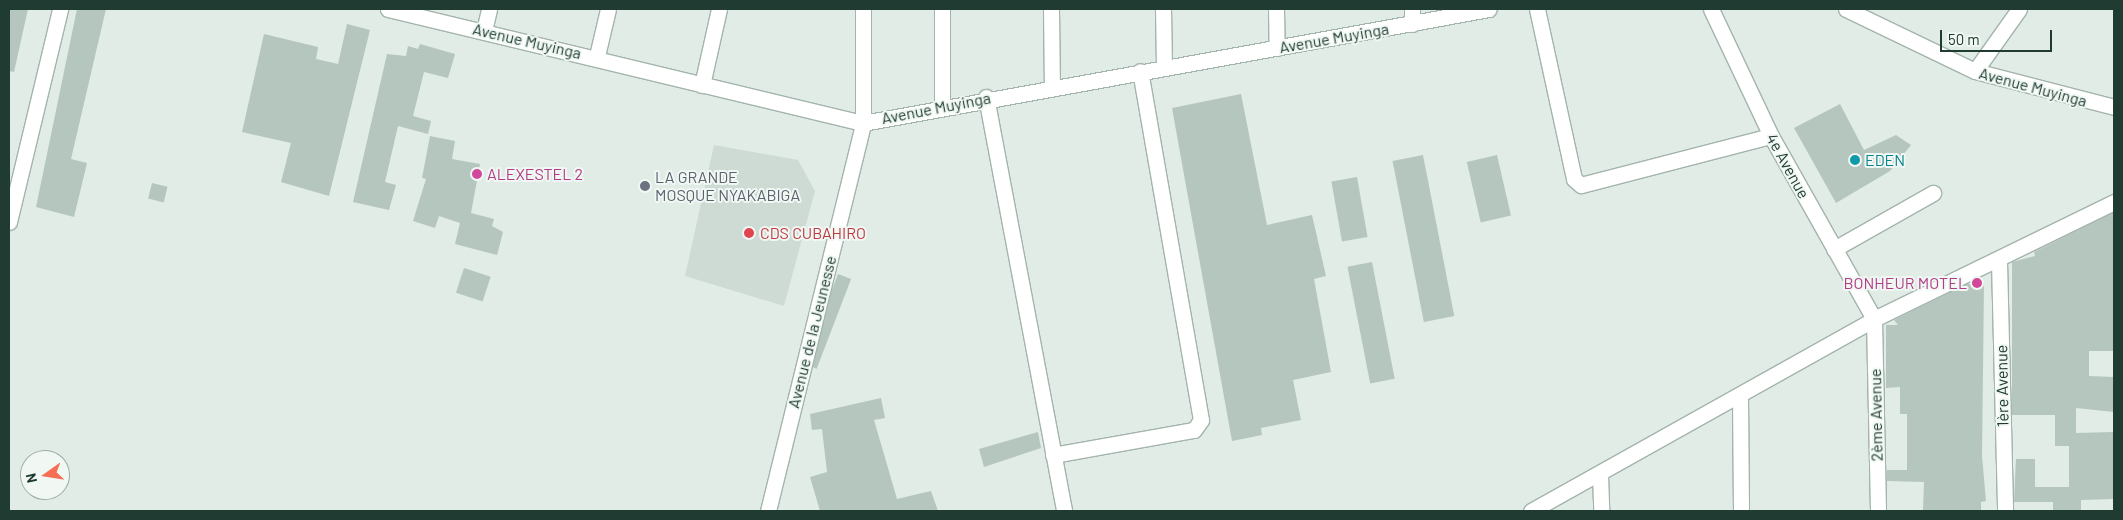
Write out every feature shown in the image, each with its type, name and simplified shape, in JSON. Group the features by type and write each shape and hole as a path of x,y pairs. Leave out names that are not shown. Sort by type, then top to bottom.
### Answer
{"street":[{"path":"9,222 60,9"},
{"name":"Avenue Muyinga","path":"388,9 597,56 702,85 863,123 1052,86 1276,48 1412,16 1489,9"},
{"path":"484,31 489,9"},
{"path":"597,56 608,9"},
{"path":"702,85 719,9"},
{"name":"Avenue de la Jeunesse","path":"768,511 863,123 863,9"},
{"path":"942,9 942,107"},
{"path":"1051,9 1052,86"},
{"path":"1163,9 1164,66"},
{"path":"1276,9 1276,48"},
{"path":"1537,9 1574,179 1581,185 1771,136"},
{"name":"4e Avenue","path":"1711,9 1771,136 1874,319"},
{"name":"Avenue Muyinga","path":"1846,9 1975,71 2052,95 2114,107"},
{"path":"1975,71 2019,9"},
{"path":"1053,455 1194,430 1201,420 1140,71"},
{"path":"986,98 1064,511"},
{"path":"1834,249 1933,193"},
{"path":"1531,511 1740,396 1874,319 1999,261 2114,202"},
{"name":"1ère Avenue","path":"1999,261 2005,511"},
{"name":"2ème Avenue","path":"1874,319 1878,511"},
{"path":"1740,396 1741,511"},
{"path":"1600,474 1601,511"}],"shaded area":[{"name":"CDS CUBAHIRO","path":"714,145 798,160 815,191 784,306 685,276"}],"building":[{"path":"9,9 28,9 14,72 9,71"},
{"path":"77,9 106,9 71,159 87,163 74,217 36,207"},
{"path":"347,24 370,30 329,196 281,182 291,143 242,132 264,34 318,47 316,59 338,64"},
{"path":"420,44 455,54 448,78 424,72 413,116 431,121 428,134 398,126 385,182 396,185 389,210 353,202 387,54 406,56 408,46 418,49"},
{"path":"1241,94 1267,225 1312,215 1326,276 1314,279 1331,372 1293,380 1301,420 1261,428 1262,435 1232,441 1172,108"},
{"name":"EDEN","path":"1840,104 1864,150 1896,135 1911,145 1890,171 1836,203 1794,128"},
{"path":"430,136 455,141 452,159 480,164 471,213 494,219 492,226 503,232 497,255 455,244 460,223 439,216 435,228 413,221 426,179 422,178"},
{"path":"1423,155 1454,316 1424,322 1393,161"},
{"path":"1497,155 1511,215 1481,222 1467,162"},
{"path":"1357,177 1368,237 1342,242 1331,182"},
{"path":"152,183 168,187 164,202 148,199"},
{"path":"2114,212 2114,351 2089,351 2089,376 2114,377 2114,412 2076,408 2076,433 2114,432 2114,499 2081,500 2081,510 2053,510 2053,502 2014,502 2016,459 2035,459 2035,487 2069,487 2069,446 2055,446 2055,415 2012,415 2012,262 2035,256 2034,252"},
{"path":"1372,262 1395,379 1370,384 1347,267"},
{"path":"464,268 491,277 483,301 456,293"},
{"path":"838,274 851,279 817,369 804,364"},
{"path":"1984,283 1982,456 1986,501 1981,502 1981,511 1923,510 1924,482 1887,481 1887,470 1907,470 1907,414 1900,414 1900,387 1886,388 1886,325 1898,325 1894,320 1967,284"},
{"path":"881,398 885,418 874,420 897,499 931,491 938,511 820,511 810,477 827,472 822,429 812,430 810,414"},
{"path":"1038,432 1041,448 984,467 979,449"}],"place":[{"name":"EDEN","path":"1855,160"},
{"name":"ALEXESTEL 2","path":"477,174"},
{"name":"LA GRANDE MOSQUE NYAKABIGA","path":"645,186"},
{"name":"CDS CUBAHIRO","path":"749,233"},
{"name":"BONHEUR MOTEL","path":"1977,283"}]}
